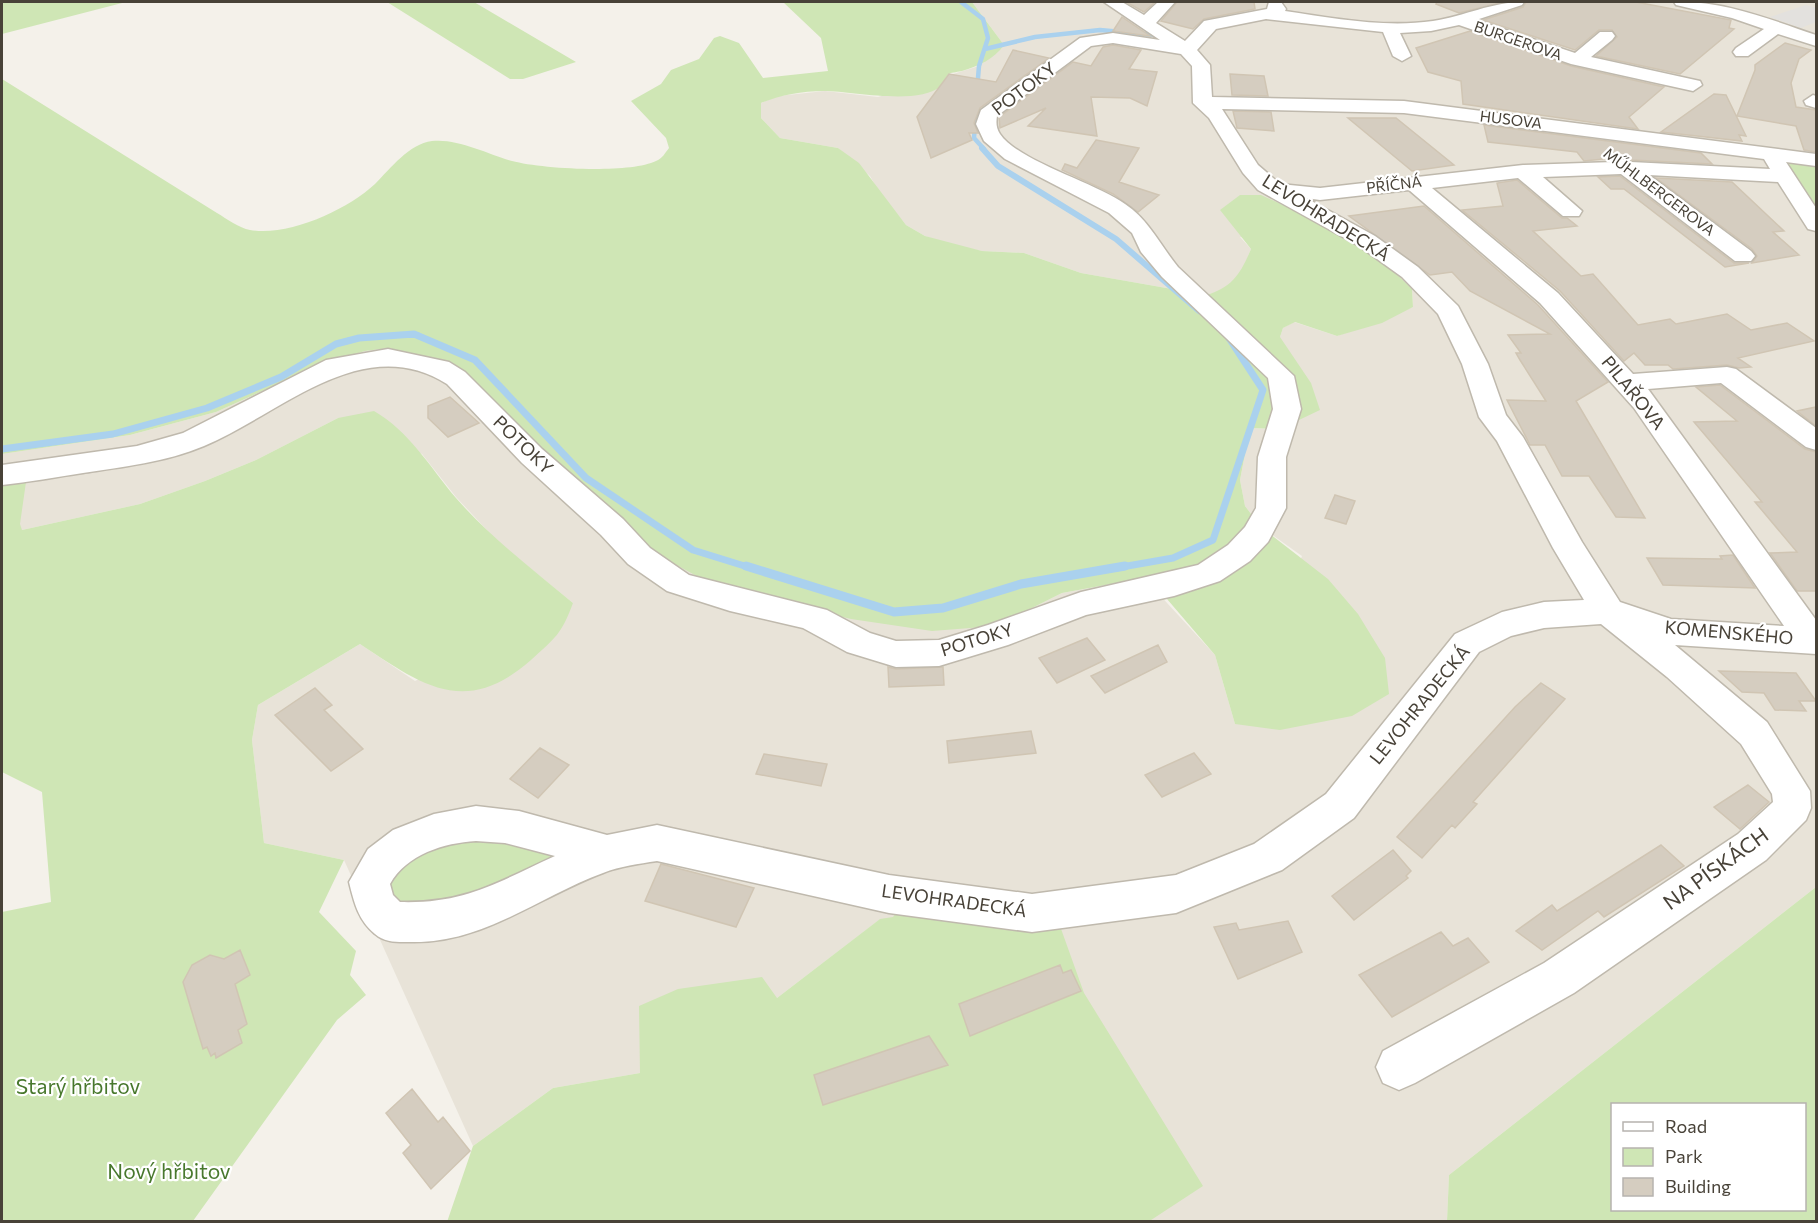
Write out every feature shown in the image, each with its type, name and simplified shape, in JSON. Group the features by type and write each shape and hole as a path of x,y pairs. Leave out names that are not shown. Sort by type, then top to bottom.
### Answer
{"street":[{"path":"1112,2 1147,22 1187,50 1201,65 1203,103"},
{"path":"1147,22 1167,2"},
{"path":"1187,50 1210,25 1268,8 1389,27 1430,26 1460,20 1516,2"},
{"path":"1682,2 1777,27 1816,41"},
{"name":"BURGEROVA","path":"1460,20 1504,38 1577,60 1693,84"},
{"path":"1389,27 1402,56"},
{"path":"1742,52 1777,27"},
{"name":"BURGEROVA","path":"1577,60 1606,36"},
{"name":"POTOKY","path":"2,475 137,455 193,440 335,366 388,357 440,368 456,378 532,456 612,527 639,556 678,583 730,598 789,611 815,620 859,643 896,654 939,653 996,636 1080,604 1174,584 1209,573 1239,554 1257,534 1271,508 1272,457 1287,409 1281,376 1170,272 1153,252 1142,230 1117,208 1012,154 991,137 986,124 988,114 1086,42 1113,38 1187,50"},
{"name":"HUSOVA","path":"1203,103 1404,107 1770,152 1816,160"},
{"name":"LEVOHRADECKÁ","path":"606,853 657,843 888,894 1032,913 1176,894 1268,857 1340,806 1446,667 1467,644 1502,625 1544,615 1608,611 1569,548 1509,437 1493,417 1475,364 1449,311 1410,272 1367,241 1266,185 1250,169 1217,115 1203,103"},
{"name":"MŰHLBERGEROVA","path":"1576,128 1743,256"},
{"path":"1770,152 1783,176 1816,224"},
{"name":"PŘÍČNÁ","path":"1266,185 1320,194 1523,171 1626,168 1783,176"},
{"path":"1523,171 1571,211"},
{"name":"PILAŘOVA","path":"1412,182 1549,298 1644,402 1815,641"},
{"path":"1627,383 1727,375 1816,441"},
{"name":"KOMENSKÉHO","path":"1608,611 1671,632 1815,641"},
{"name":"NA PÍSKÁCH","path":"1398,1067 1559,978 1752,847 1792,808 1791,792 1754,733 1679,666 1608,611"},
{"path":"498,825 606,853 489,909 439,924 415,926 391,922 375,905 369,882 383,860 410,840 450,827 498,825"}],"shaded area":[{"path":"972,2 1103,2 1140,26 1171,9 1174,2 1816,2 1816,887 1449,1175 1447,1221 764,1221 879,920 777,998 640,1073 553,1088 473,1146 344,860 264,843 252,740 258,705 360,644 415,681 573,603 499,543 456,497 422,454 338,418 256,460 140,504 22,530 2,528 2,454 130,435 216,412 320,365 365,351 389,348 444,365 996,626 1062,593 1144,578 1215,655 1235,724 1302,556 1261,527 1245,506 1240,480 1250,428 1281,429 1280,337 1283,328 1294,322 1337,336 1413,307 1412,289 1378,257 1240,237 1251,249 1241,274 1222,291 1206,295 1081,273 1024,253 982,251 951,245 925,236 906,225 878,190 870,176 838,148 780,138 761,118 761,103 778,96 825,91 878,97 979,66 1004,45"},
{"path":"1806,5 1816,8 1816,22 1801,28 1770,17"}],"green space":[{"path":"2,2 126,2 2,34"},
{"path":"387,2 474,2 576,62 523,79 510,79"},
{"path":"783,2 972,2 1004,45 986,61 968,69 950,73 941,86 931,92 917,95 884,96 816,91 791,94 761,103 761,118 780,138 838,148 859,163 906,225 925,236 982,251 1024,253 1081,273 1206,295 1229,284 1239,272 1251,249 1220,210 1240,195 1261,195 1296,211 1379,257 1412,289 1413,307 1382,323 1337,336 1295,322 1283,328 1280,337 1311,383 1320,410 1280,429 1250,428 1240,480 1245,506 1261,527 1328,579 1358,614 1385,658 1389,694 1352,716 1280,730 1235,724 1215,655 1167,599 1144,578 1062,593 996,626 932,631 851,619 715,586 658,555 587,497 444,365 389,348 365,351 320,365 216,412 130,435 2,454 2,79 233,223 250,230 265,231 299,225 333,212 363,194 408,152 432,141 462,144 526,164 564,168 626,168 658,160 669,148 666,138 631,101 661,84 671,70 699,59 714,38 720,36 739,43 763,78 828,71 821,38"},
{"path":"1784,160 1816,165 1816,208"},
{"path":"374,411 387,419 418,450 456,498 483,526 573,603 569,614 557,635 531,660 507,678 485,688 464,691 444,689 424,682 360,644 258,705 252,740 264,843 344,860 319,912 356,951 350,975 366,995 337,1020 193,1221 2,1221 2,912 51,902 42,792 2,772 2,478 27,475 20,524 22,530 140,504 205,481 256,460 338,418","holes":["240,950 250,975 235,984 247,1024 238,1030 242,1043 216,1058 215,1053 211,1055 207,1047 203,1049 192,965 210,955 224,959"]},
{"path":"487,835 579,855 430,911 389,901 388,885 414,851"},
{"path":"1816,887 1816,1221 1447,1221 1449,1175"},
{"path":"899,909 1060,926 1084,993 1203,1186 1148,1222 447,1222 473,1146 553,1088 640,1073 639,1006 678,989 762,977 777,998 880,919 893,917"}],"building":[{"path":"1126,2 1155,2 1144,12"},
{"path":"1177,2 1254,2 1255,9 1204,19 1193,29 1161,21"},
{"path":"1437,2 1504,2 1459,13 1436,4"},
{"path":"1526,2 1636,2 1731,20 1729,28 1734,29 1680,74 1596,56 1617,37 1612,30 1599,30 1575,50 1483,20 1523,7"},
{"path":"1122,17 1150,36 1113,31"},
{"path":"1470,31 1571,66 1664,87 1629,117 1638,129 1463,104 1461,81 1428,72 1416,48"},
{"path":"1785,43 1811,50 1799,59 1791,83 1796,107 1816,110 1816,152 1804,150 1796,126 1737,116 1755,65"},
{"path":"1113,45 1141,50 1129,69 1157,72 1147,106 1130,98 1091,97 1097,136 1028,126 1046,108 1000,128 999,117 1073,62 1091,66 1103,47"},
{"path":"1013,50 1049,58 980,108 974,123 978,133 969,133 972,140 931,158 917,117 949,74 996,82"},
{"path":"1230,74 1264,76 1268,96 1232,95"},
{"path":"1714,94 1726,95 1746,136 1739,135 1742,141 1661,132"},
{"path":"1233,111 1271,112 1274,131 1237,128"},
{"path":"1348,118 1396,118 1454,165 1412,171"},
{"path":"1484,125 1701,153 1712,164 1631,160 1623,157 1584,161 1577,152 1488,142"},
{"path":"1096,140 1139,148 1119,182 1159,195 1138,212 1113,194 1062,170 1065,164 1077,168"},
{"path":"1620,176 1734,263 1749,263 1725,267 1624,189 1611,189 1598,177"},
{"path":"1656,178 1732,182 1784,231 1773,232 1799,255 1752,263 1757,256 1752,249"},
{"path":"1517,180 1562,218 1567,218 1577,226 1533,231 1581,276 1593,274 1638,325 1670,319 1676,324 1727,314 1751,330 1787,323 1814,341 1738,358 1751,367 1739,368 1727,365 1673,369 1668,365 1645,365 1634,353 1624,361 1560,291 1462,210 1503,206 1497,183"},
{"path":"1424,206 1538,305 1608,382 1576,401 1645,518 1616,517 1589,476 1562,476 1545,445 1530,445 1507,400 1546,401 1516,353 1521,353 1508,335 1550,334 1470,291 1452,272 1430,275 1349,216"},
{"path":"1720,385 1805,449 1816,452 1816,591 1797,591 1770,553 1797,552 1755,502 1762,502 1694,422 1737,421 1696,387"},
{"path":"450,397 479,423 448,437 428,418 428,406"},
{"path":"1816,407 1816,426 1797,411"},
{"path":"1335,495 1355,501 1346,524 1325,518"},
{"path":"1733,555 1755,588 1663,585 1647,558 1722,559 1720,556"},
{"path":"1087,638 1105,660 1057,683 1039,658"},
{"path":"1158,645 1167,662 1105,693 1091,676"},
{"path":"888,667 896,669 943,667 944,685 889,687"},
{"path":"1719,671 1796,673 1816,701 1799,701 1806,711 1775,710 1764,693 1742,692"},
{"path":"1541,683 1565,699 1473,802 1477,804 1455,828 1452,825 1422,858 1397,837 1515,707"},
{"path":"315,688 332,705 324,710 363,749 331,771 275,715"},
{"path":"1031,731 1036,753 949,763 947,741"},
{"path":"540,748 569,765 538,798 510,779"},
{"path":"1194,753 1211,774 1162,797 1145,775"},
{"path":"764,754 827,764 821,786 756,774"},
{"path":"1748,785 1769,802 1740,829 1714,807"},
{"path":"1661,845 1684,866 1604,917 1598,911 1542,950 1516,931 1552,905 1557,911"},
{"path":"1393,850 1411,871 1406,876 1408,878 1354,920 1332,896"},
{"path":"661,864 754,888 736,927 645,901"},
{"path":"1288,921 1302,952 1238,979 1214,927 1236,923 1239,930"},
{"path":"1441,932 1453,946 1468,938 1489,962 1392,1017 1359,975"},
{"path":"240,950 250,975 235,984 247,1024 238,1030 242,1043 216,1058 215,1053 211,1056 207,1047 203,1049 183,982 192,965 210,955 224,959"},
{"path":"1060,965 1063,973 1071,970 1081,991 970,1036 959,1004"},
{"path":"929,1036 948,1065 823,1105 814,1075"},
{"path":"412,1089 438,1122 443,1117 470,1151 431,1189 403,1153 411,1145 386,1113"}],"waterway":[{"path":"961,2 983,19 988,38 979,66 977,90"},
{"path":"985,49 1035,37 1100,30 1155,35"},
{"path":"976,109 974,138 984,149"},
{"path":"982,148 998,166 1116,239 1199,311"},
{"path":"2,449 113,434 207,408 281,377 336,344 359,338 400,335"},
{"path":"400,335 416,335"},
{"path":"400,335 416,335"},
{"path":"416,335 475,360 586,478 693,550 751,568"},
{"path":"1116,568 1173,558 1213,540 1263,390 1229,338"},
{"path":"746,566 894,612 943,608 1021,584 1125,566"}],"park label":[{"name":"Starý hřbitov","path":"78,1087"},
{"name":"Nový hřbitov","path":"169,1172"}]}
